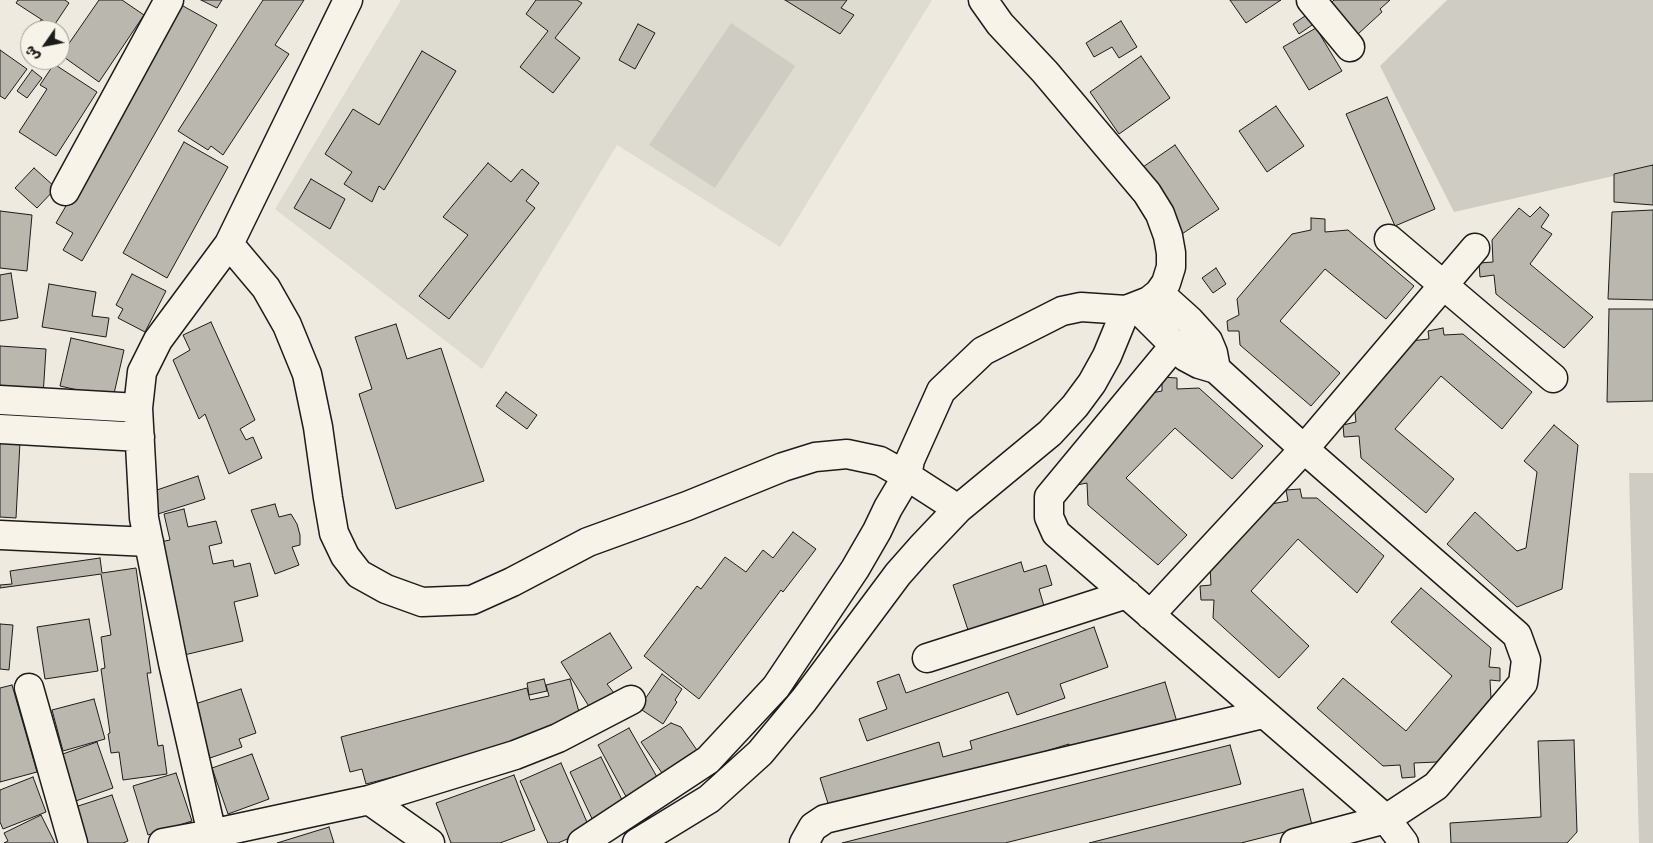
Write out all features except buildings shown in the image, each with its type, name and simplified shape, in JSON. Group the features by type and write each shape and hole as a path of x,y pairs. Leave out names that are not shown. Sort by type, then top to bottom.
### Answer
{"street":[{"path":"65,191 169,0"},
{"path":"212,839 173,663 144,518 138,408 142,372 158,340 229,244 348,0"},
{"path":"582,843 708,760 776,687 855,569 877,531 907,476 910,460 924,425 941,391 983,351 1062,311 1081,307 1131,309 1159,293 1166,283 1171,267 1168,236 1160,214 1147,193 1045,72 1000,24 983,0"},
{"path":"1311,0 1350,47"},
{"path":"1389,239 1553,378"},
{"path":"229,244 266,288 286,324 307,374 318,427 334,533 345,556 359,574 386,589 422,602 472,600 512,582 588,542 687,506 783,467 816,457 847,454 880,461 958,509"},
{"path":"1150,615 1304,449 1475,248"},
{"path":"1159,293 1189,320 1208,341 1213,353 1216,370"},
{"path":"1131,309 1186,357 1198,364 1216,370 1517,635 1526,660 1523,683 1436,786 1386,819 1295,843"},
{"path":"637,843 709,800 760,753 804,700 898,574 958,509 1050,433 1075,406 1092,383 1131,309"},
{"path":"1174,346 1049,498 1049,517 1056,533 1262,714 1386,819 1404,843"},
{"path":"0,400 138,408"},
{"path":"0,429 140,438"},
{"path":"0,535 149,542"},
{"path":"927,658 1127,594"},
{"path":"29,688 73,843"},
{"path":"163,843 212,839 369,800 515,755 558,738 631,700"},
{"path":"804,843 813,827 825,819 1262,714"},
{"path":"369,800 430,843"}],"shaded area":[{"path":"401,0 932,0 780,247 617,145 482,369 275,209"},
{"path":"1447,0 1653,0 1653,167 1454,212 1380,66"},
{"path":"731,23 795,66 715,188 649,145"},
{"path":"1629,473 1653,473 1653,843 1639,843"}]}
